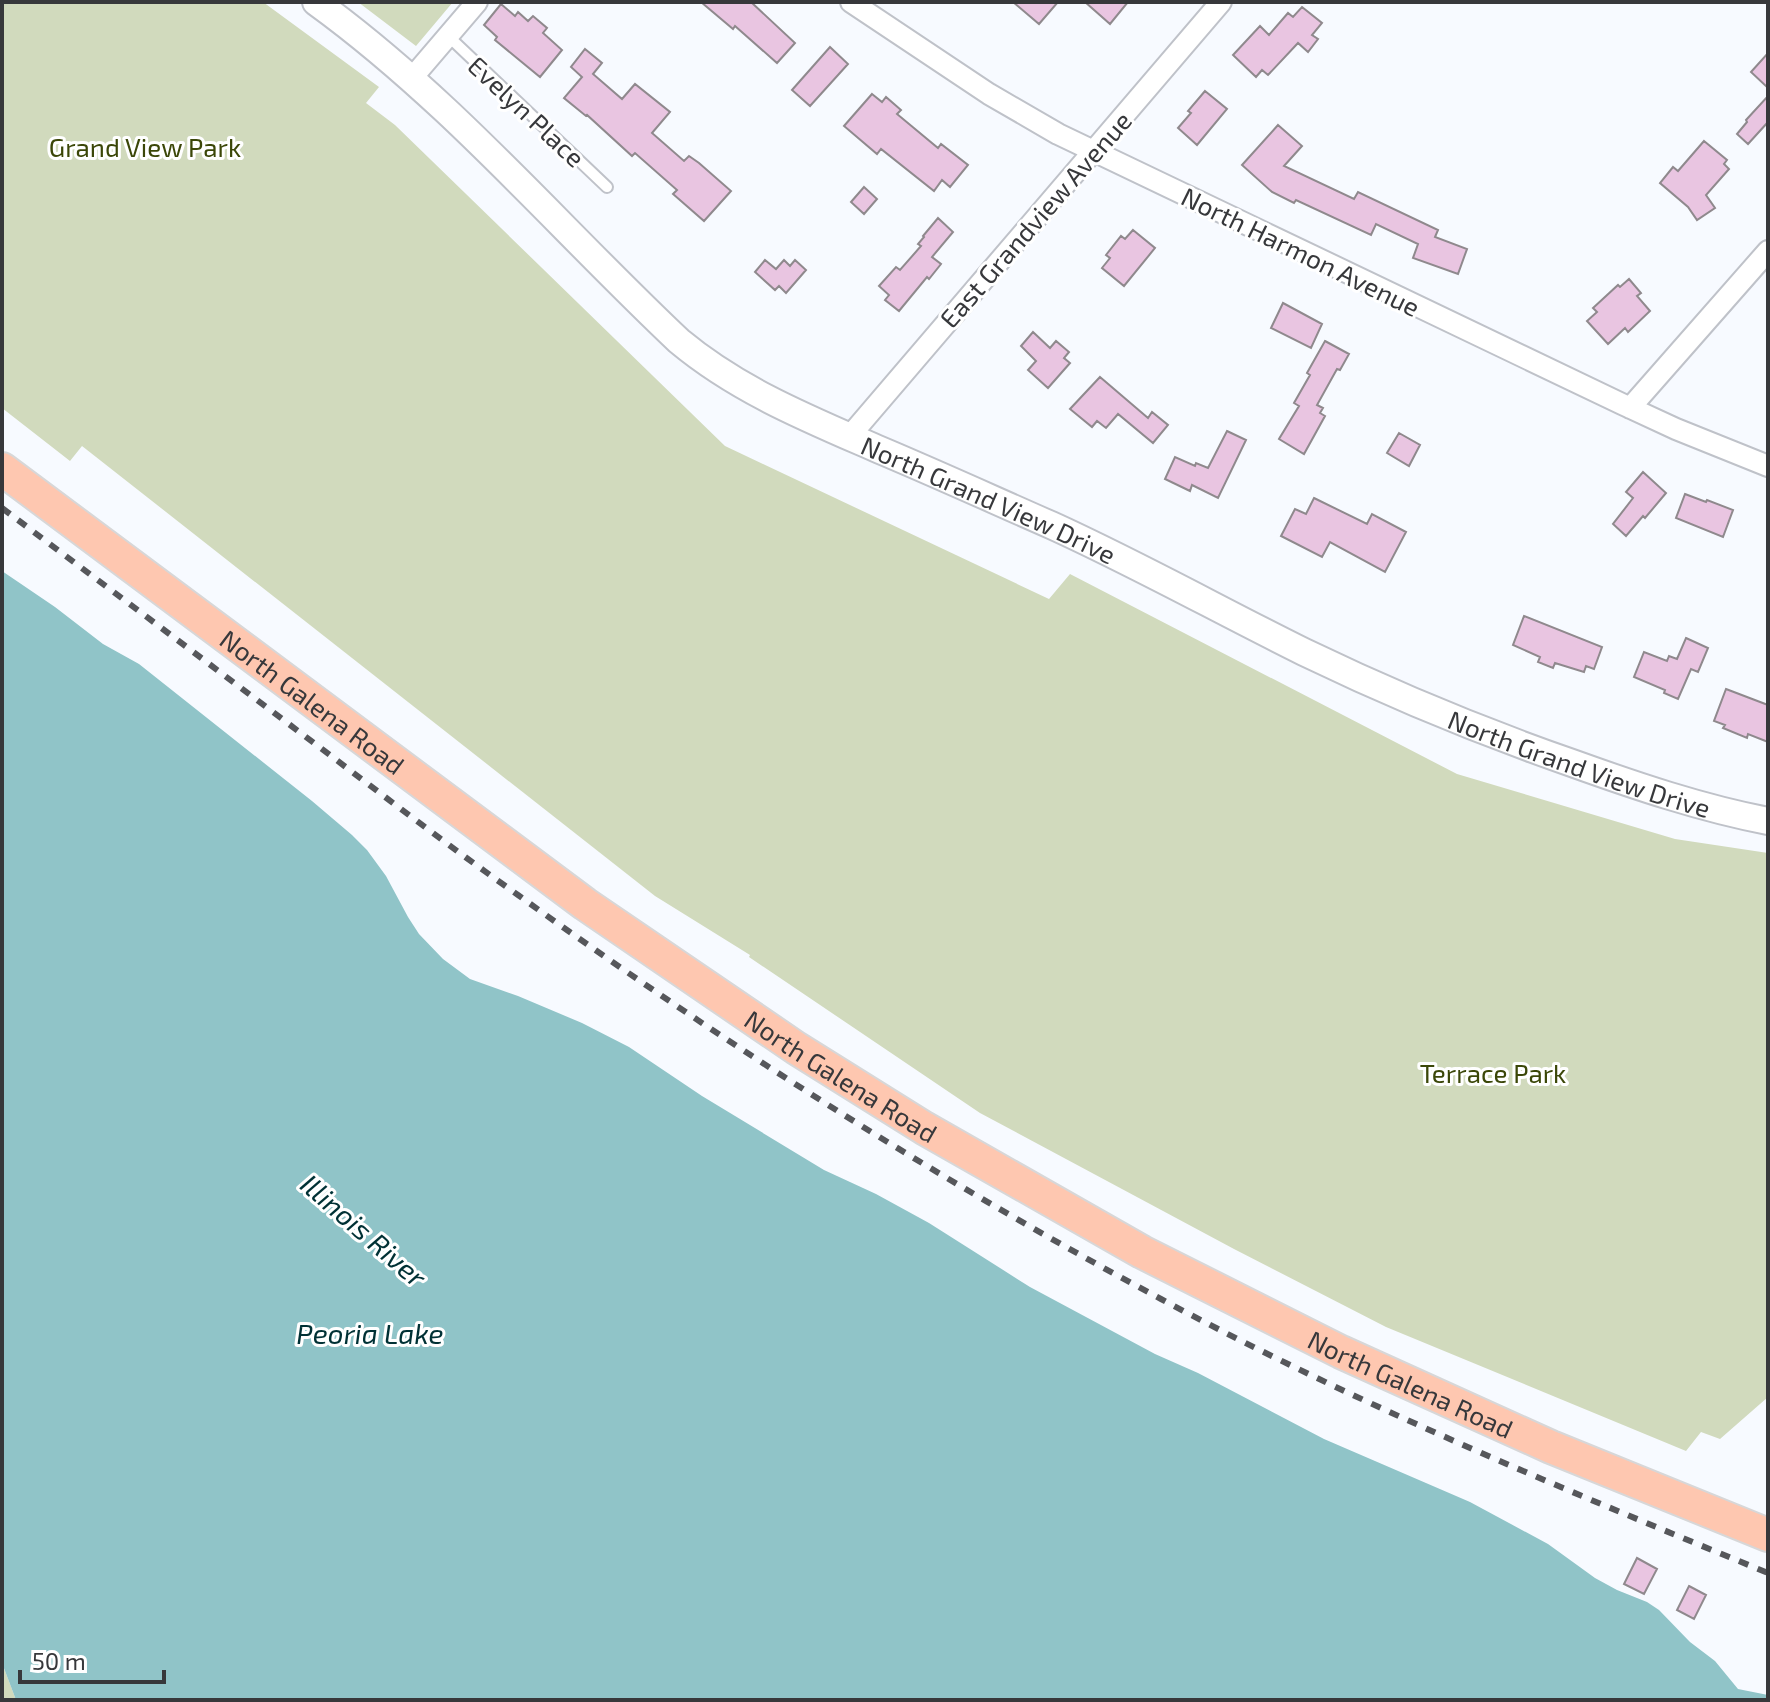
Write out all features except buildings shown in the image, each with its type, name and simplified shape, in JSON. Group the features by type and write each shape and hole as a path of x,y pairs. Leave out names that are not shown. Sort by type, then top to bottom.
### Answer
{"main road":[{"name":"North Galena Road","path":"2,469 585,904 796,1048 952,1145 1142,1252 1341,1352 1551,1447 1765,1530"}],"street":[{"name":"North Grand View Drive","path":"316,2 412,78 642,306 695,354 719,373 749,390 1076,537 1313,656 1446,716 1651,790 1768,821"},
{"path":"412,78 477,2"},
{"name":"North Harmon Avenue","path":"851,2 989,94 1093,152 1630,408 1768,466"},
{"name":"East Grandview Avenue","path":"849,437 1221,2"},
{"path":"1630,408 1768,251"}],"lane":[{"name":"Evelyn Place","path":"447,35 607,187"}],"green space":[{"path":"2,2 263,2 379,87 366,103 395,125 725,446 1049,599 1070,574 1457,774 1675,839 1768,853 1768,1397 1720,1439 1701,1432 1686,1451 1386,1327 980,1113 750,955 655,896 82,446 70,461 2,408"},
{"path":"358,2 453,2 416,46"},
{"path":"2,1663 16,1700 2,1700"}],"water":[{"name":"Peoria Lake","path":"2,571 103,644 139,664 352,835 386,876 419,934 443,959 470,979 582,1023 629,1047 702,1096 824,1170 929,1223 1030,1287 1155,1354 1324,1439 1470,1502 1548,1544 1595,1578 1659,1610 1690,1642 1715,1661 1738,1689 1768,1695 1768,1700 16,1700 2,1663"}],"railway":[{"path":"2,508 417,821 595,950 753,1056 914,1158 1078,1254 1310,1375 1537,1477 1768,1573"}],"park label":[{"name":"Grand View Park","path":"145,146"},
{"name":"Terrace Park","path":"1493,1072"}],"water label":[{"name":"Illinois River","path":"364,1230"}]}
